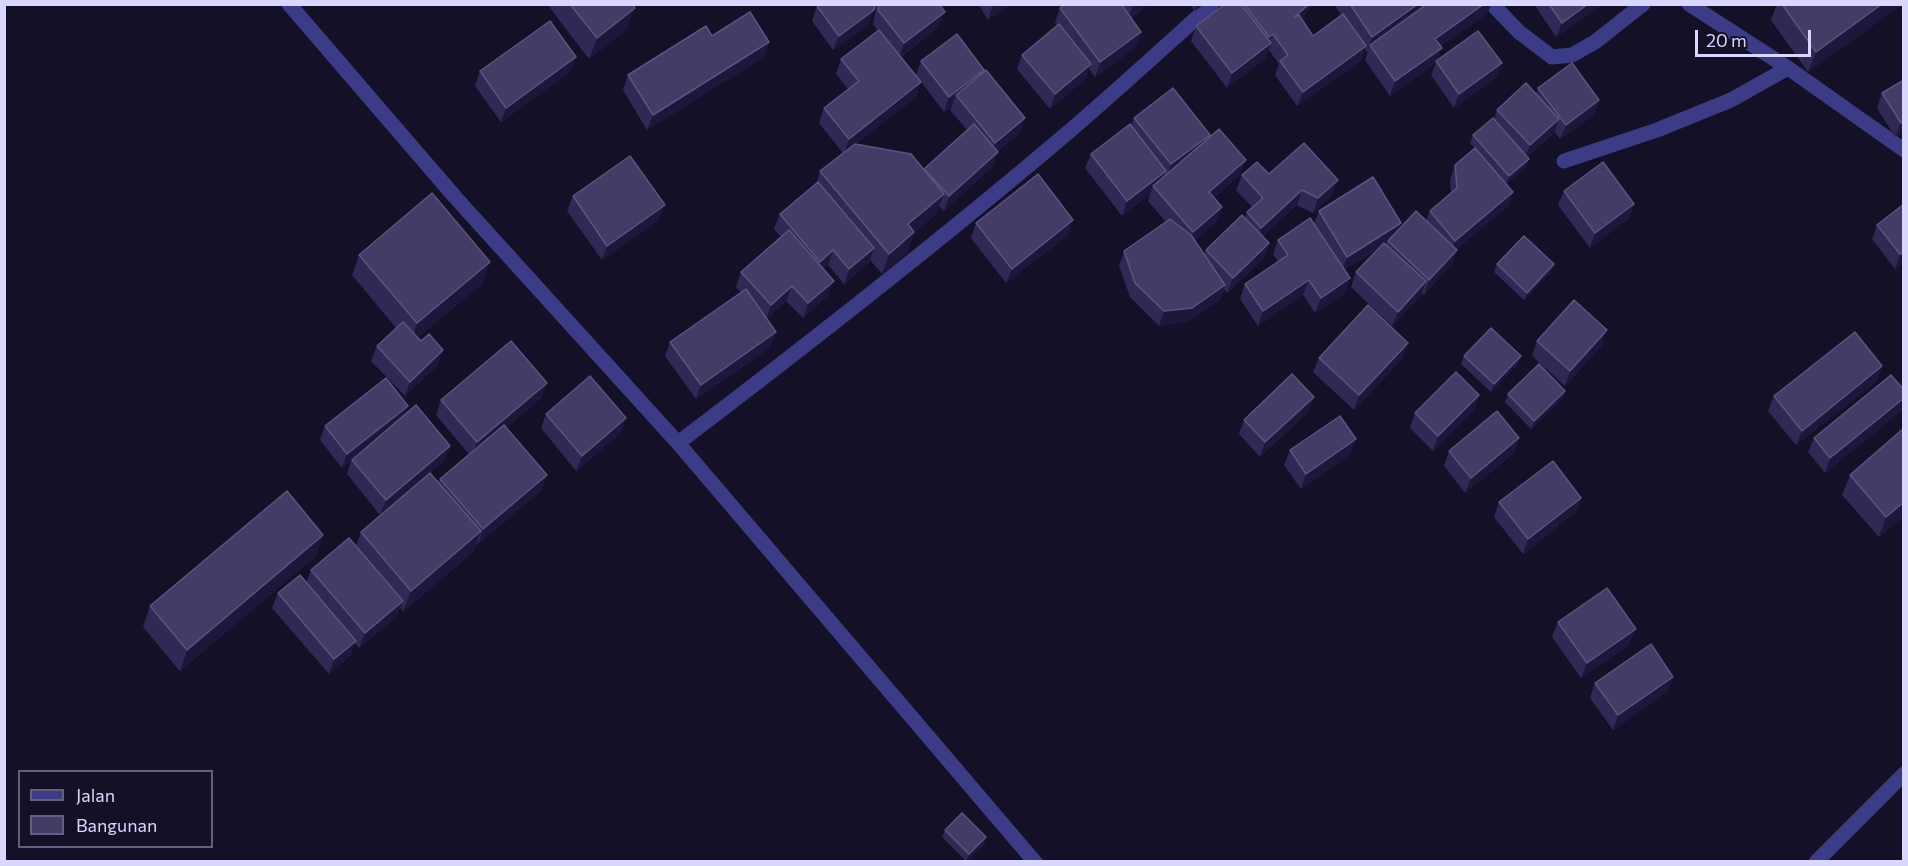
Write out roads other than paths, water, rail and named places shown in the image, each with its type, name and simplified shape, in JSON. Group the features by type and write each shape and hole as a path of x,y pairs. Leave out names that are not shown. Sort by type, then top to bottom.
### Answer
{"street":[{"path":"289,4 455,197 678,443 1035,861"},
{"path":"678,443 818,336 1007,183 1212,4"},
{"path":"1492,4 1519,33 1552,57 1572,55 1595,42 1643,4"},
{"path":"1689,4 1788,68 1904,150"},
{"path":"1564,161 1657,130 1731,100 1788,68"},
{"path":"1818,861 1904,774"}]}
